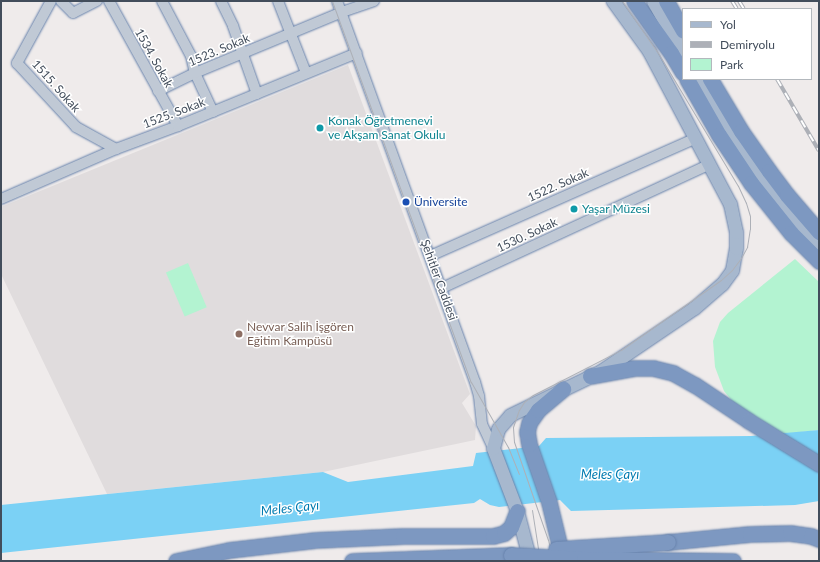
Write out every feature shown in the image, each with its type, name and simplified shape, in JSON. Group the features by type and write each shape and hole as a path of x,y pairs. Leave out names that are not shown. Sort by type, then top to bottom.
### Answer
{"highway":[{"path":"634,1 671,53 682,71"},
{"path":"666,1 682,29"},
{"path":"687,80 719,135 751,183 791,233 819,261"},
{"path":"711,80 741,131 769,171 787,195 819,232"},
{"path":"590,376 620,369 653,368 673,373 695,385 777,439 819,464"},
{"path":"563,389 538,410 532,418 527,432 529,444 549,502 563,561"},
{"path":"176,561 229,550 315,540 403,536 493,536 504,533 511,527 517,511"},
{"path":"511,555 541,550 668,542 750,534 790,533 811,536 819,539"},
{"path":"352,561 511,555 584,559 733,561"}],"main road":[{"path":"493,448 498,429 510,415 612,364 694,308 722,284 732,270 736,248 736,232 730,204 649,51 613,1"},
{"path":"653,1 682,50"},
{"path":"699,80 754,169 782,209 819,251"},
{"name":"Şehitler Caddesi","path":"493,448 517,511 530,561"}],"street":[{"name":"1515. Sokak","path":"51,1 17,63 76,127 116,149"},
{"path":"61,1 73,12 97,1"},
{"name":"1534. Sokak","path":"109,1 178,126"},
{"path":"162,1 191,56 195,73 213,112"},
{"path":"221,1 233,26 257,94"},
{"path":"278,1 306,73"},
{"name":"Şehitler Caddesi","path":"337,1 477,386 482,424 493,448"},
{"name":"1523. Sokak","path":"158,91 195,73 342,12 374,1"},
{"name":"1525. Sokak","path":"1,199 116,149 178,126 357,53"},
{"name":"1522. Sokak","path":"430,256 696,138"},
{"name":"1530. Sokak","path":"442,288 710,164"}],"shaded area":[{"name":"Nevvar Salih İşgören Eğitim Kampüsü","path":"348,65 470,394 462,403 476,426 475,440 323,472 107,494 1,274 1,207"}],"green space":[{"path":"795,259 819,282 819,430 783,434 733,402 724,391 715,367 713,341 720,322 728,313"},
{"path":"188,263 207,307 185,317 166,272"}],"water":[{"name":"Meles Çayı","path":"819,430 819,501 795,505 571,511 560,500 499,507 490,505 480,499 474,503 1,553 1,505 323,472 348,482 473,466 476,453 539,446 546,438 751,436"}],"tram line":[{"path":"332,1 471,382 508,447 519,474"},
{"path":"553,561 548,540 514,442 513,427 519,410 524,402 533,395 621,350 721,280 732,270 741,258 747,247 750,229 750,216 738,186 660,56 622,1"},
{"path":"532,510 540,561"}],"railway":[{"path":"732,1 736,8"},
{"path":"739,1 743,8"},
{"path":"778,80 819,151"}],"place":[{"name":"Konak Öğretmenevi ve Akşam Sanat Okulu","path":"320,128"},
{"name":"Üniversite","path":"406,202"},
{"name":"Yaşar Müzesi","path":"574,209"},
{"name":"Nevvar Salih İşgören Eğitim Kampüsü","path":"239,334"}]}
